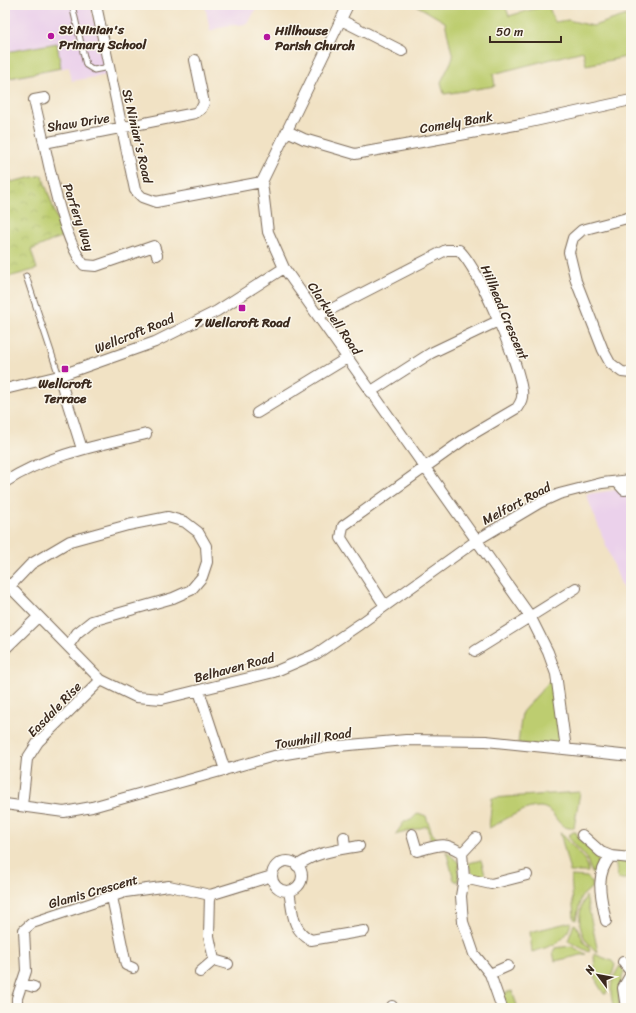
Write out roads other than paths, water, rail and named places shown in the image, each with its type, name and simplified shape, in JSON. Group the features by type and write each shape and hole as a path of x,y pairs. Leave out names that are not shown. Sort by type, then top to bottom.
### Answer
{"street":[{"name":"St Ninian's Road","path":"96,5 136,190 142,197 156,202 262,182"},
{"path":"262,182 341,20 346,6"},
{"path":"341,20 402,51"},
{"name":"Shaw Drive","path":"45,98 34,100 44,143 196,113 202,109 204,103 195,60"},
{"name":"Comely Bank","path":"287,131 304,139 355,154 521,124 631,100"},
{"name":"Parfery Way","path":"44,143 53,186 65,224 76,256 84,265 96,266 154,246 157,255"},
{"name":"Clarkwell Road","path":"262,182 268,232 284,268 370,392 530,616 548,652 556,674 566,749"},
{"path":"631,217 582,230 573,238 569,252 576,281 603,350 610,363 622,372 631,373"},
{"name":"Hillhead Crescent","path":"318,316 446,250 459,250 468,259 498,321 520,384 522,401 517,408 466,438 424,466"},
{"name":"Wellcroft Road","path":"5,389 59,376 155,342 218,311 284,268"},
{"path":"370,392 431,353 498,321"},
{"path":"257,413 347,358"},
{"path":"59,376 82,449"},
{"path":"5,482 20,472 82,449 146,434"},
{"path":"385,606 341,538 343,526 424,466"},
{"name":"Melfort Road","path":"476,540 533,506 559,494 602,483 631,480"},
{"path":"616,482 624,490 631,489"},
{"path":"7,584 31,564 70,541 128,525 168,517 185,522 198,532 206,546 207,562 202,577 191,590 173,598 92,621 77,633 68,646"},
{"name":"Belhaven Road","path":"7,584 101,680 136,697 162,699 274,672 316,654 476,540"},
{"path":"475,651 576,588"},
{"path":"5,649 38,617"},
{"name":"Easdale Rise","path":"22,806 27,759 38,742 101,680"},
{"path":"199,691 225,770"},
{"name":"Townhill Road","path":"5,804 64,812 92,807 274,756 327,747 406,740 502,742 631,756"},
{"path":"412,834 417,851 441,844 450,845 462,853"},
{"path":"582,836 601,852 611,856 631,858"},
{"path":"344,837 345,848"},
{"path":"476,838 462,853 464,878 461,896 463,922 474,954 490,974 502,1008"},
{"path":"297,866 307,858 322,853 359,846"},
{"path":"606,921 600,887 603,865 611,856"},
{"path":"283,862 288,862 297,866 301,872 300,882 294,890 289,891 279,889 275,886 272,876 274,868 283,862"},
{"path":"464,878 491,884 527,875"},
{"name":"Glamis Crescent","path":"17,1008 17,998 23,984 27,959 24,930 32,923 125,892 169,886 210,895 272,876"},
{"path":"289,891 296,927 303,936 311,940 364,931"},
{"path":"210,895 209,936 214,960"},
{"path":"112,897 125,967"},
{"path":"214,960 228,964"},
{"path":"200,972 214,960"},
{"path":"623,962 631,973 623,988 626,1008"},
{"path":"490,974 508,966"},
{"path":"23,984 34,988"}],"lane":[{"path":"72,5 86,65 94,70 110,67"},
{"path":"26,276 59,376"}],"place":[{"name":"St Ninian's Primary School","path":"51,36"},
{"name":"Hillhouse Parish Church","path":"267,37"},
{"name":"7 Wellcroft Road","path":"242,308"},
{"name":"Wellcroft Terrace","path":"65,369"}]}
